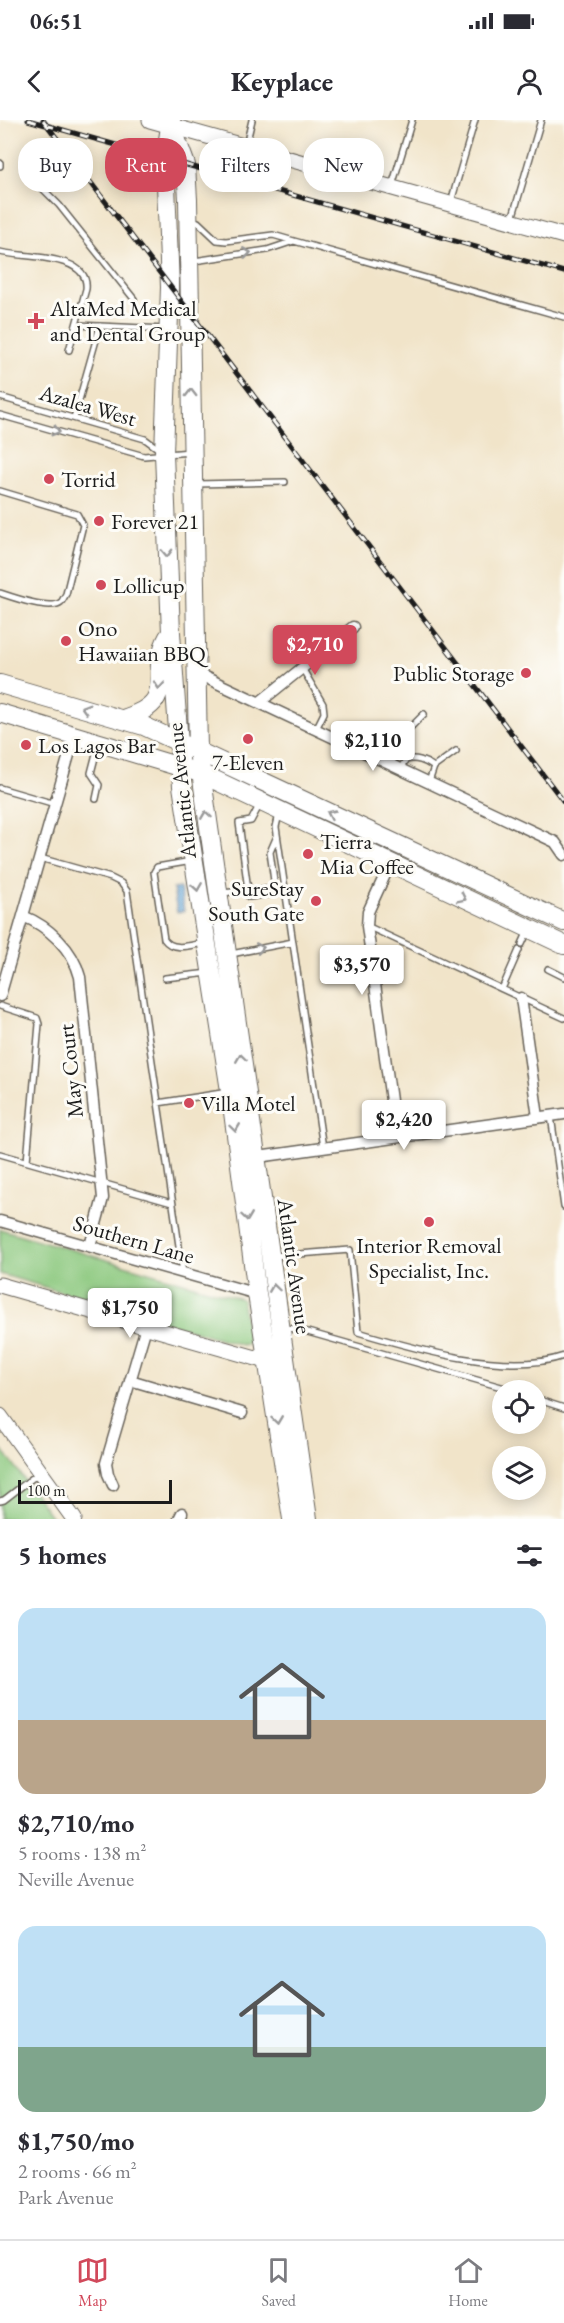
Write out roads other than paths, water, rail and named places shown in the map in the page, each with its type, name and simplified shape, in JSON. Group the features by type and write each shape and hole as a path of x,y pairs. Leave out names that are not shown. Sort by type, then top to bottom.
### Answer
{"main road":[{"name":"Atlantic Avenue","path":"171,123 186,165 200,773 226,955 247,1158 257,1294 277,1364 308,1519"},
{"name":"Atlantic Avenue","path":"171,123 165,159 170,287 164,453 171,633 180,767 230,1092 270,1256 280,1328 277,1364 292,1519"},
{"path":"123,719 152,706 158,697 160,652 171,633"},
{"path":"0,684 123,719 180,741 460,875 564,922"},
{"path":"0,713 200,773 390,864 524,941 564,945"},
{"path":"390,864 408,861 435,872 460,875"}],"street":[{"path":"150,120 171,123 219,138"},
{"path":"291,159 564,236"},
{"path":"260,702 353,627"},
{"path":"196,674 555,842 564,855"},
{"path":"0,996 75,734"},
{"path":"390,864 368,912 367,926 396,1137"},
{"name":"May Court","path":"23,916 39,922 50,932 71,956 79,971 103,1198 90,1246"},
{"path":"521,998 538,1117"},
{"path":"247,1158 564,1114"},
{"name":"Southern Lane","path":"0,1221 257,1294"},
{"path":"0,1285 277,1364"},
{"path":"113,1485 106,1463 146,1327"},
{"path":"130,1380 242,1413"},
{"path":"3,1426 74,1519"}],"lane":[{"path":"247,138 252,120"},
{"path":"392,187 412,120"},
{"path":"450,204 474,120"},
{"path":"511,221 541,120"},
{"path":"46,192 134,299"},
{"path":"188,218 198,222 218,240 273,236 564,318"},
{"path":"189,262 267,250 294,241"},
{"path":"0,252 13,256 45,258 76,267 82,272 87,282 86,289 69,351"},
{"path":"77,325 168,329"},
{"path":"74,418 100,326"},
{"name":"Azalea West","path":"0,397 147,440 164,453"},
{"name":"Azalea West","path":"0,415 144,456 192,452"},
{"path":"192,485 285,482"},
{"path":"0,491 76,514 83,525 69,584 62,602 54,606 45,605 0,593"},
{"path":"302,668 323,704 324,713 316,729"},
{"path":"395,766 407,731 424,714"},
{"path":"96,799 99,785 91,773 99,741"},
{"path":"429,782 434,767 456,751"},
{"path":"395,766 406,760 417,759 434,767"},
{"path":"0,788 55,804"},
{"path":"260,802 251,821 239,823 249,897 285,892"},
{"path":"280,812 276,827 277,836 323,1148"},
{"path":"217,893 259,890 273,886 270,852 277,836"},
{"path":"40,858 111,878 121,883 128,891 183,1273"},
{"path":"193,860 157,867 154,872 164,939 173,948 206,943"},
{"path":"367,926 564,1018"},
{"path":"502,989 524,941"},
{"path":"226,955 293,942"},
{"path":"548,969 564,977"},
{"path":"165,978 211,972"},
{"path":"0,1006 37,1018 39,1024 27,1161"},
{"path":"158,1102 230,1092"},
{"path":"551,1116 564,1207"},
{"path":"0,1154 172,1203"},
{"path":"270,1256 350,1250 358,1332 431,1353 496,1362 550,1361 564,1356"},
{"path":"280,1328 297,1329 492,1384"},
{"path":"546,1402 564,1408"},
{"path":"0,1501 40,1472"}],"water":[{"path":"180,888 184,911 177,912 173,889"}],"railway":[{"path":"28,120 564,272"},
{"path":"43,120 564,802"}],"place":[{"name":"AltaMed Medical and Dental Group","path":"36,321"},
{"name":"Torrid","path":"49,479"},
{"name":"Forever 21","path":"99,521"},
{"name":"Lollicup","path":"101,585"},
{"name":"Ono Hawaiian BBQ","path":"66,641"},
{"name":"Public Storage","path":"526,673"},
{"name":"7-Eleven","path":"248,739"},
{"name":"Los Lagos Bar","path":"26,745"},
{"name":"Tierra Mia Coffee","path":"308,854"},
{"name":"SureStay South Gate","path":"316,901"},
{"name":"Villa Motel","path":"189,1103"},
{"name":"Interior Removal Specialist, Inc.","path":"429,1222"}]}
